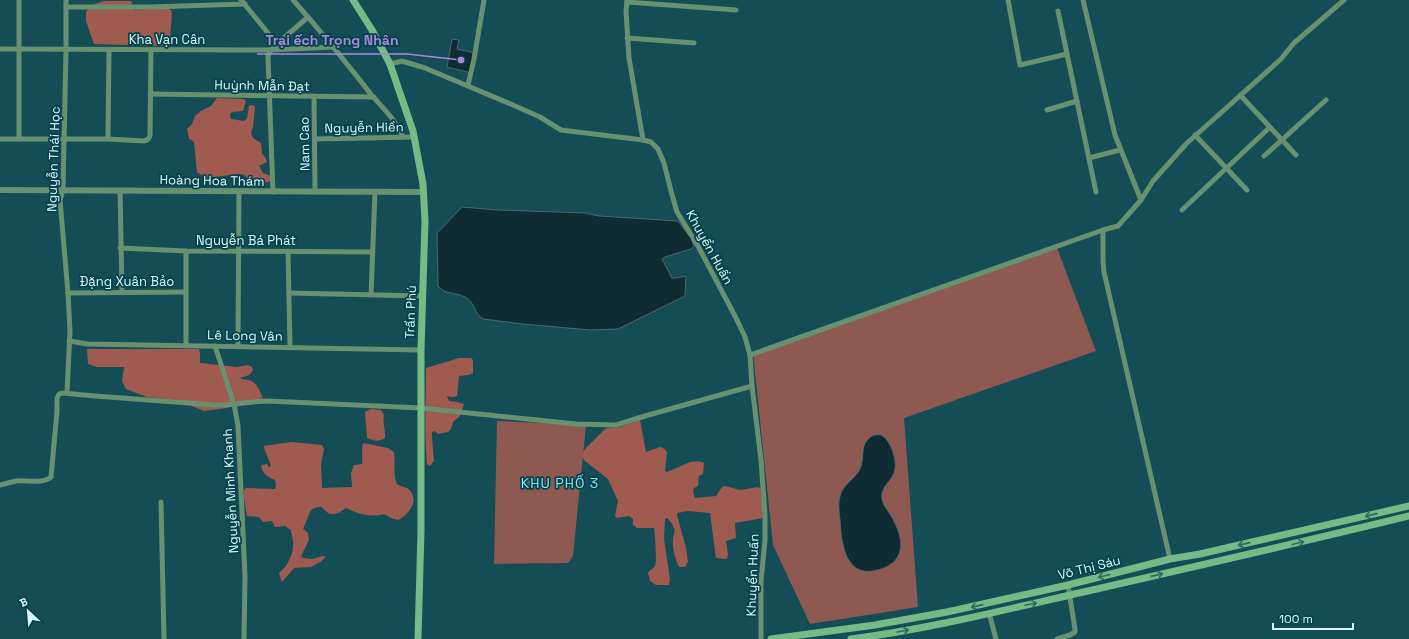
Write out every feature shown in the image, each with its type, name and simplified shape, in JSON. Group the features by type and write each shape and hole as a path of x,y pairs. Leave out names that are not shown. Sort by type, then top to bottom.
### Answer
{"main road":[{"name":"Trần Phú","path":"353,0 372,30 390,64 414,137 423,192 425,221 421,350 421,531 418,639"},
{"name":"Võ Thị Sáu","path":"772,639 875,626 947,612 1068,585 1170,559 1200,554 1409,506"},
{"name":"Võ Thị Sáu","path":"851,639 926,627 1246,556 1409,516"}],"street":[{"path":"19,0 19,139"},
{"name":"Nguyễn Thái Học","path":"66,0 63,190 60,200 68,292 70,341 67,393"},
{"path":"150,0 150,7"},
{"path":"293,0 389,113 397,124 403,137"},
{"path":"468,85 484,0"},
{"path":"1008,0 1020,64 1067,54"},
{"path":"1083,0 1110,116 1120,150 1141,200"},
{"path":"750,355 1118,226 1141,200 1153,181 1195,135 1282,59 1294,43 1344,0"},
{"path":"643,140 634,91 627,38 627,1 736,10"},
{"path":"66,7 150,7 243,2 277,44"},
{"path":"1058,11 1096,192"},
{"path":"273,192 268,57 270,50 308,17"},
{"path":"627,38 694,43"},
{"name":"Kha Vạn Cân","path":"0,49 270,50 335,48"},
{"path":"108,139 109,50"},
{"path":"0,140 108,139 144,141 150,138 151,50"},
{"name":"Khuyển Huấn","path":"390,64 404,61 425,68 468,85 540,118 561,130 643,140 651,142 658,149 664,163 670,191 677,212 701,251 735,316 745,337 750,355 765,515 761,581 761,639"},
{"name":"Huỳnh Mẫn Đạt","path":"150,94 374,97"},
{"path":"1240,95 1296,154"},
{"name":"Nam Cao","path":"314,96 315,192"},
{"path":"1264,156 1326,100"},
{"path":"1048,110 1077,101"},
{"path":"1182,210 1270,126"},
{"path":"1195,135 1247,190"},
{"name":"Nguyễn Hiền","path":"315,139 414,137"},
{"path":"1089,158 1120,150"},
{"name":"Hoàng Hoa Thám","path":"0,190 423,192"},
{"path":"120,190 122,292"},
{"path":"238,346 239,191"},
{"path":"371,295 374,192"},
{"path":"1103,230 1104,272 1170,559"},
{"name":"Nguyễn Bá Phát","path":"120,248 186,251 372,252"},
{"path":"186,251 186,345"},
{"path":"288,251 290,347"},
{"name":"Đặng Xuân Bảo","path":"68,292 185,292"},
{"path":"289,293 423,296"},
{"name":"Lê Long Vân","path":"70,341 87,344 421,350"},
{"name":"Nguyễn Minh Khanh","path":"215,346 234,404 240,440 245,576 244,639"},
{"path":"0,485 22,481 48,480 51,477 57,396 62,393 227,406 263,401 421,408 576,424 616,425 752,386"},
{"path":"161,502 164,639"},
{"path":"1057,639 1074,634 1075,632 1068,585"},
{"path":"989,613 996,639"}],"shaded area":[{"path":"105,1 131,1 134,10 167,8 171,10 170,39 162,46 94,44 86,21 86,12 91,5"},
{"path":"217,98 243,99 246,101 243,111 232,112 230,114 231,119 244,121 247,118 249,106 252,105 255,107 251,133 253,138 261,143 262,153 267,162 259,166 263,173 274,177 275,180 254,183 244,175 239,174 206,178 197,172 194,142 189,139 187,129 192,124 195,116 211,106"},
{"path":"1057,248 1096,351 904,418 918,607 810,624 773,545 753,353"},
{"path":"87,349 199,349 200,363 237,367 248,365 252,367 253,370 251,374 240,378 252,381 258,388 263,398 227,408 204,411 177,400 147,397 126,389 122,381 124,367 97,367 88,364"},
{"path":"459,358 471,358 473,360 473,373 459,376 457,396 447,396 449,401 464,404 460,416 453,422 451,429 448,432 438,434 435,431 432,432 434,461 430,466 427,464 425,416 426,368"},
{"path":"371,409 381,410 384,415 383,421 385,438 378,441 367,438 365,412"},
{"path":"640,420 646,452 660,447 665,449 667,453 665,471 667,472 690,462 695,461 704,463 703,474 699,476 698,486 694,488 693,491 695,498 716,496 722,487 725,486 740,490 758,487 761,489 763,518 735,523 736,538 726,541 728,554 727,559 716,558 710,513 688,511 677,513 688,562 685,567 679,567 673,549 674,529 670,521 667,518 665,519 664,539 670,579 669,585 656,585 650,581 648,573 656,563 654,528 637,528 633,525 633,519 629,516 617,518 615,516 618,501 608,479 585,461 581,456 585,449 607,428 620,427"},
{"path":"497,421 586,425 573,556 568,563 494,564"},
{"path":"291,442 322,445 324,449 321,464 322,488 352,487 351,473 354,465 362,464 363,443 388,448 394,452 395,476 397,484 407,488 411,492 413,501 410,510 398,520 384,514 374,516 365,515 346,508 333,514 328,513 321,507 311,510 303,529 308,533 309,540 301,556 303,558 312,559 323,556 326,557 311,567 294,568 282,582 279,573 287,564 293,549 291,530 285,526 275,527 272,521 263,522 259,517 247,516 244,490 246,488 275,489 275,480 266,475 261,465 267,464 269,467 271,466 264,446"}],"water":[{"path":"452,39 459,40 457,49 475,53 471,73 447,67"},
{"path":"462,207 498,210 586,213 599,216 678,221 691,238 694,246 691,249 662,259 672,278 686,276 685,296 618,329 590,330 483,319 478,315 468,299 462,295 444,291 438,286 437,233"},
{"path":"874,435 881,435 889,442 894,456 894,473 883,490 882,499 899,533 901,542 898,557 892,563 884,568 873,571 863,571 856,568 850,562 843,546 839,502 844,488 861,466 863,449 866,441"}],"place":[{"name":"Trại ếch Trọng Nhân","path":"461,60"}],"district":[{"name":"KHU PHỐ 3","path":"560,483"}]}
